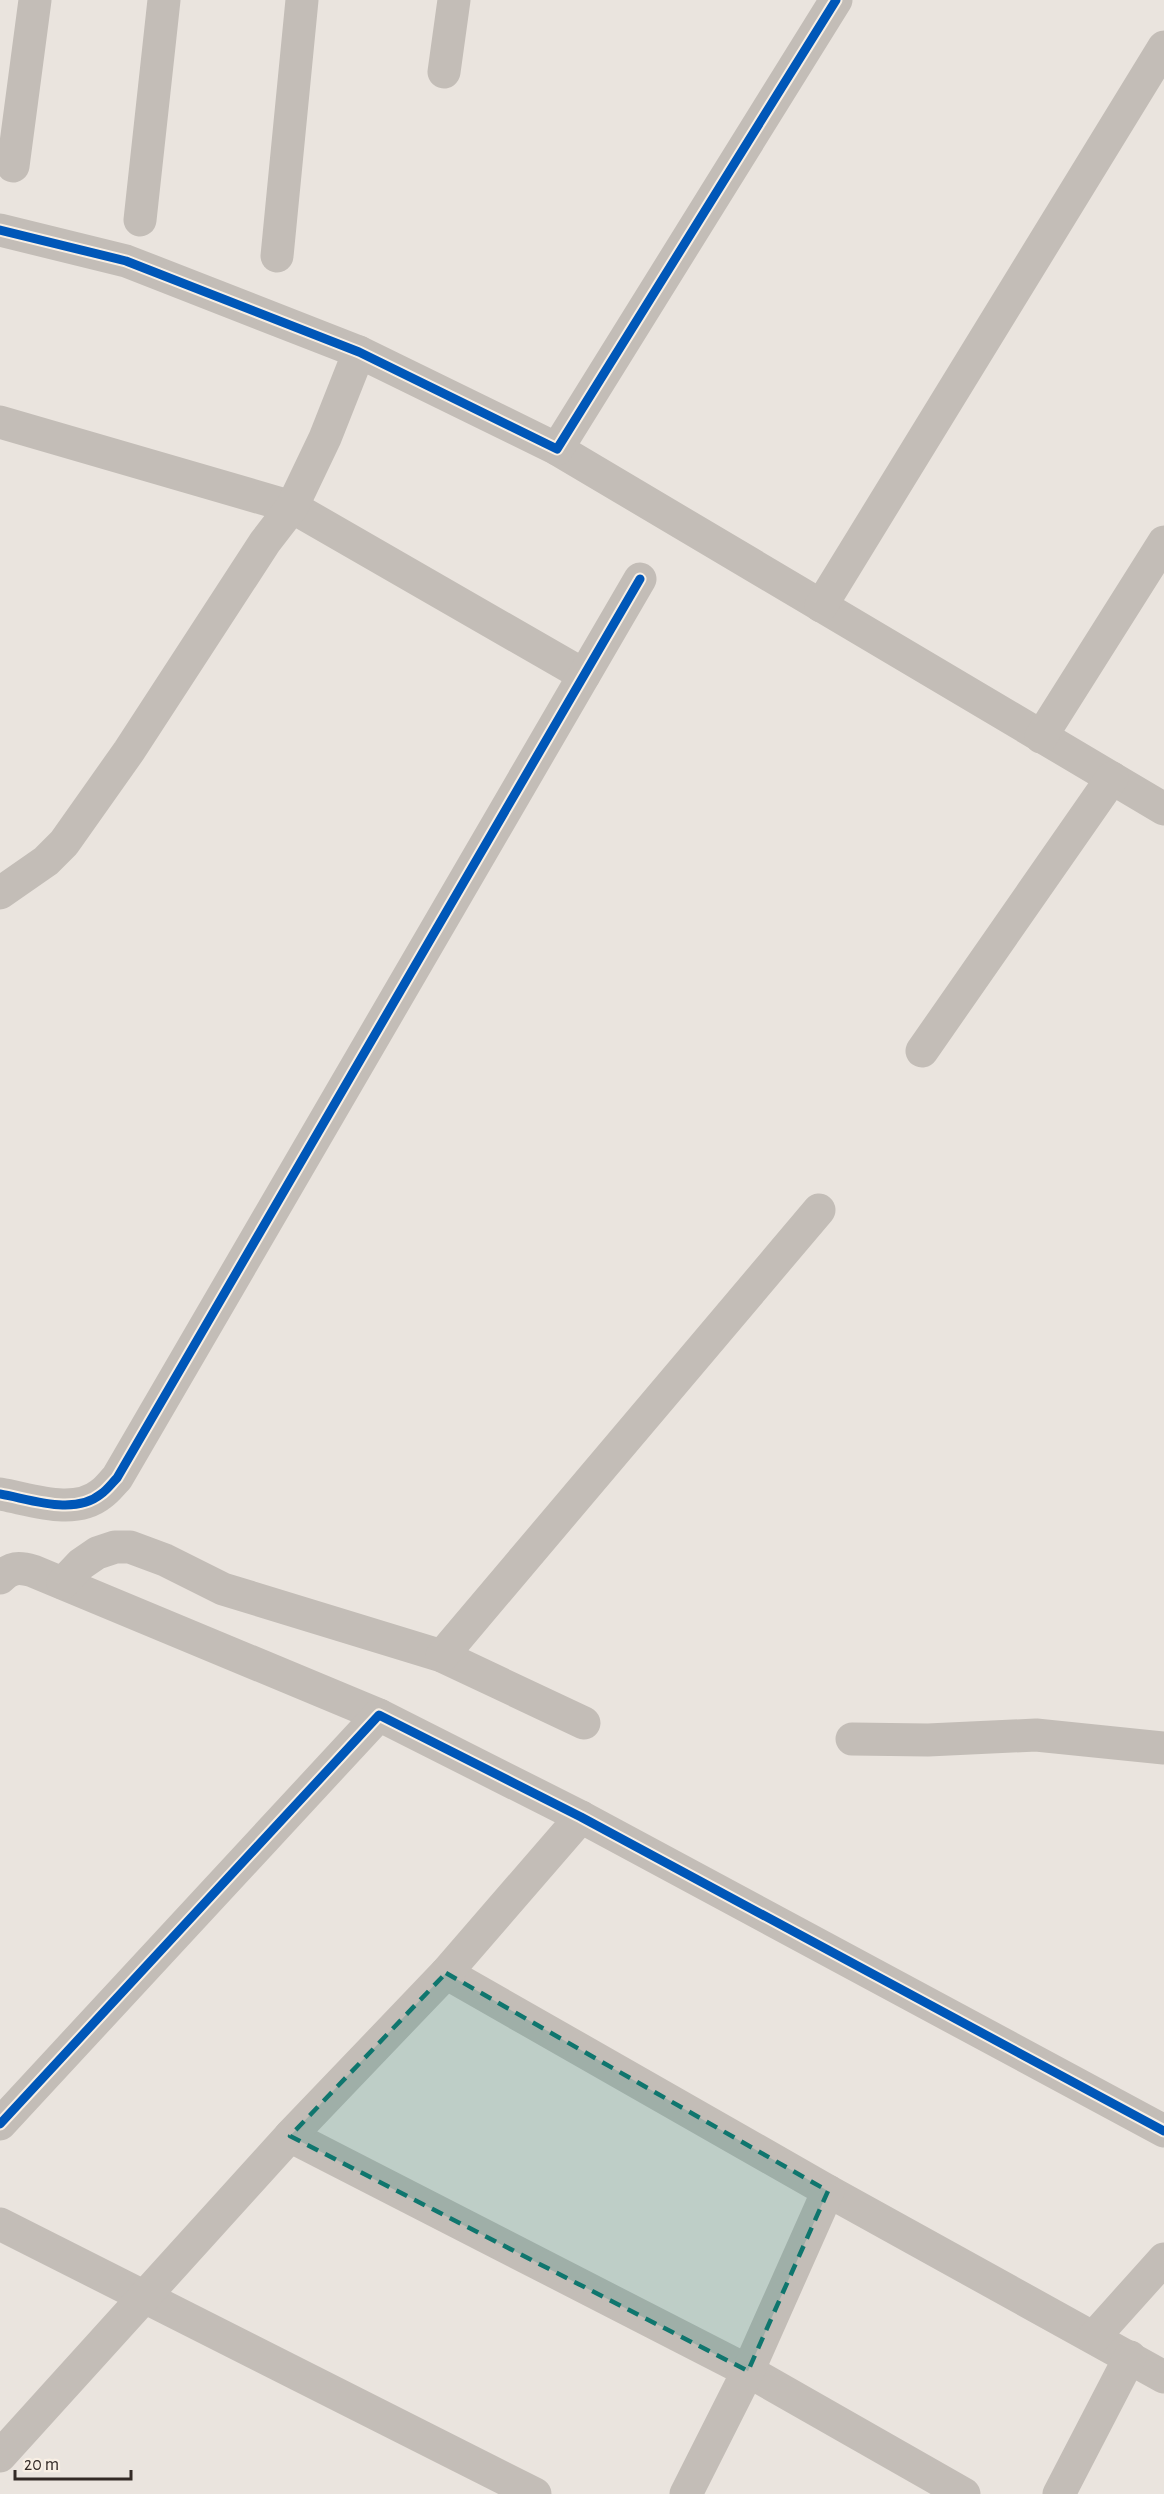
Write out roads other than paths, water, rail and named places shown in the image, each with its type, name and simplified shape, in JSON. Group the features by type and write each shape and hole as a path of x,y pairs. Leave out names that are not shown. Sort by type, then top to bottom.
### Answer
{"street":[{"path":"13,166 35,0"},
{"path":"140,220 164,0"},
{"path":"277,256 302,0"},
{"path":"444,72 454,0"},
{"path":"557,449 836,0"},
{"path":"821,606 1164,46"},
{"path":"0,230 126,261 359,352 557,449 1164,809"},
{"path":"0,893 46,861 64,843 129,751 265,542 292,507 325,438 359,352"},
{"path":"6,430 292,507 584,675"},
{"path":"1041,737 1164,542"},
{"path":"0,1494 57,1505 82,1503 99,1496 117,1478 640,579"},
{"path":"922,1051 1112,778"},
{"path":"442,1656 819,1210"},
{"path":"63,1583 81,1564 97,1553 115,1547 130,1547 165,1560 223,1589 442,1656 584,1723"},
{"path":"0,1578 18,1567 63,1583 379,1715 580,1817 1164,2131"},
{"path":"0,2124 379,1715"},
{"path":"852,1739 928,1740 1036,1735 1164,1748"},
{"path":"0,2456 291,2136 446,1973 580,1817"},
{"path":"446,1973 828,2191 1164,2377"},
{"path":"291,2136 748,2371 964,2494"},
{"path":"686,2494 748,2371 828,2191"},
{"path":"0,2224 535,2494"},
{"path":"1094,2337 1164,2259"},
{"path":"1059,2494 1130,2357"}]}
